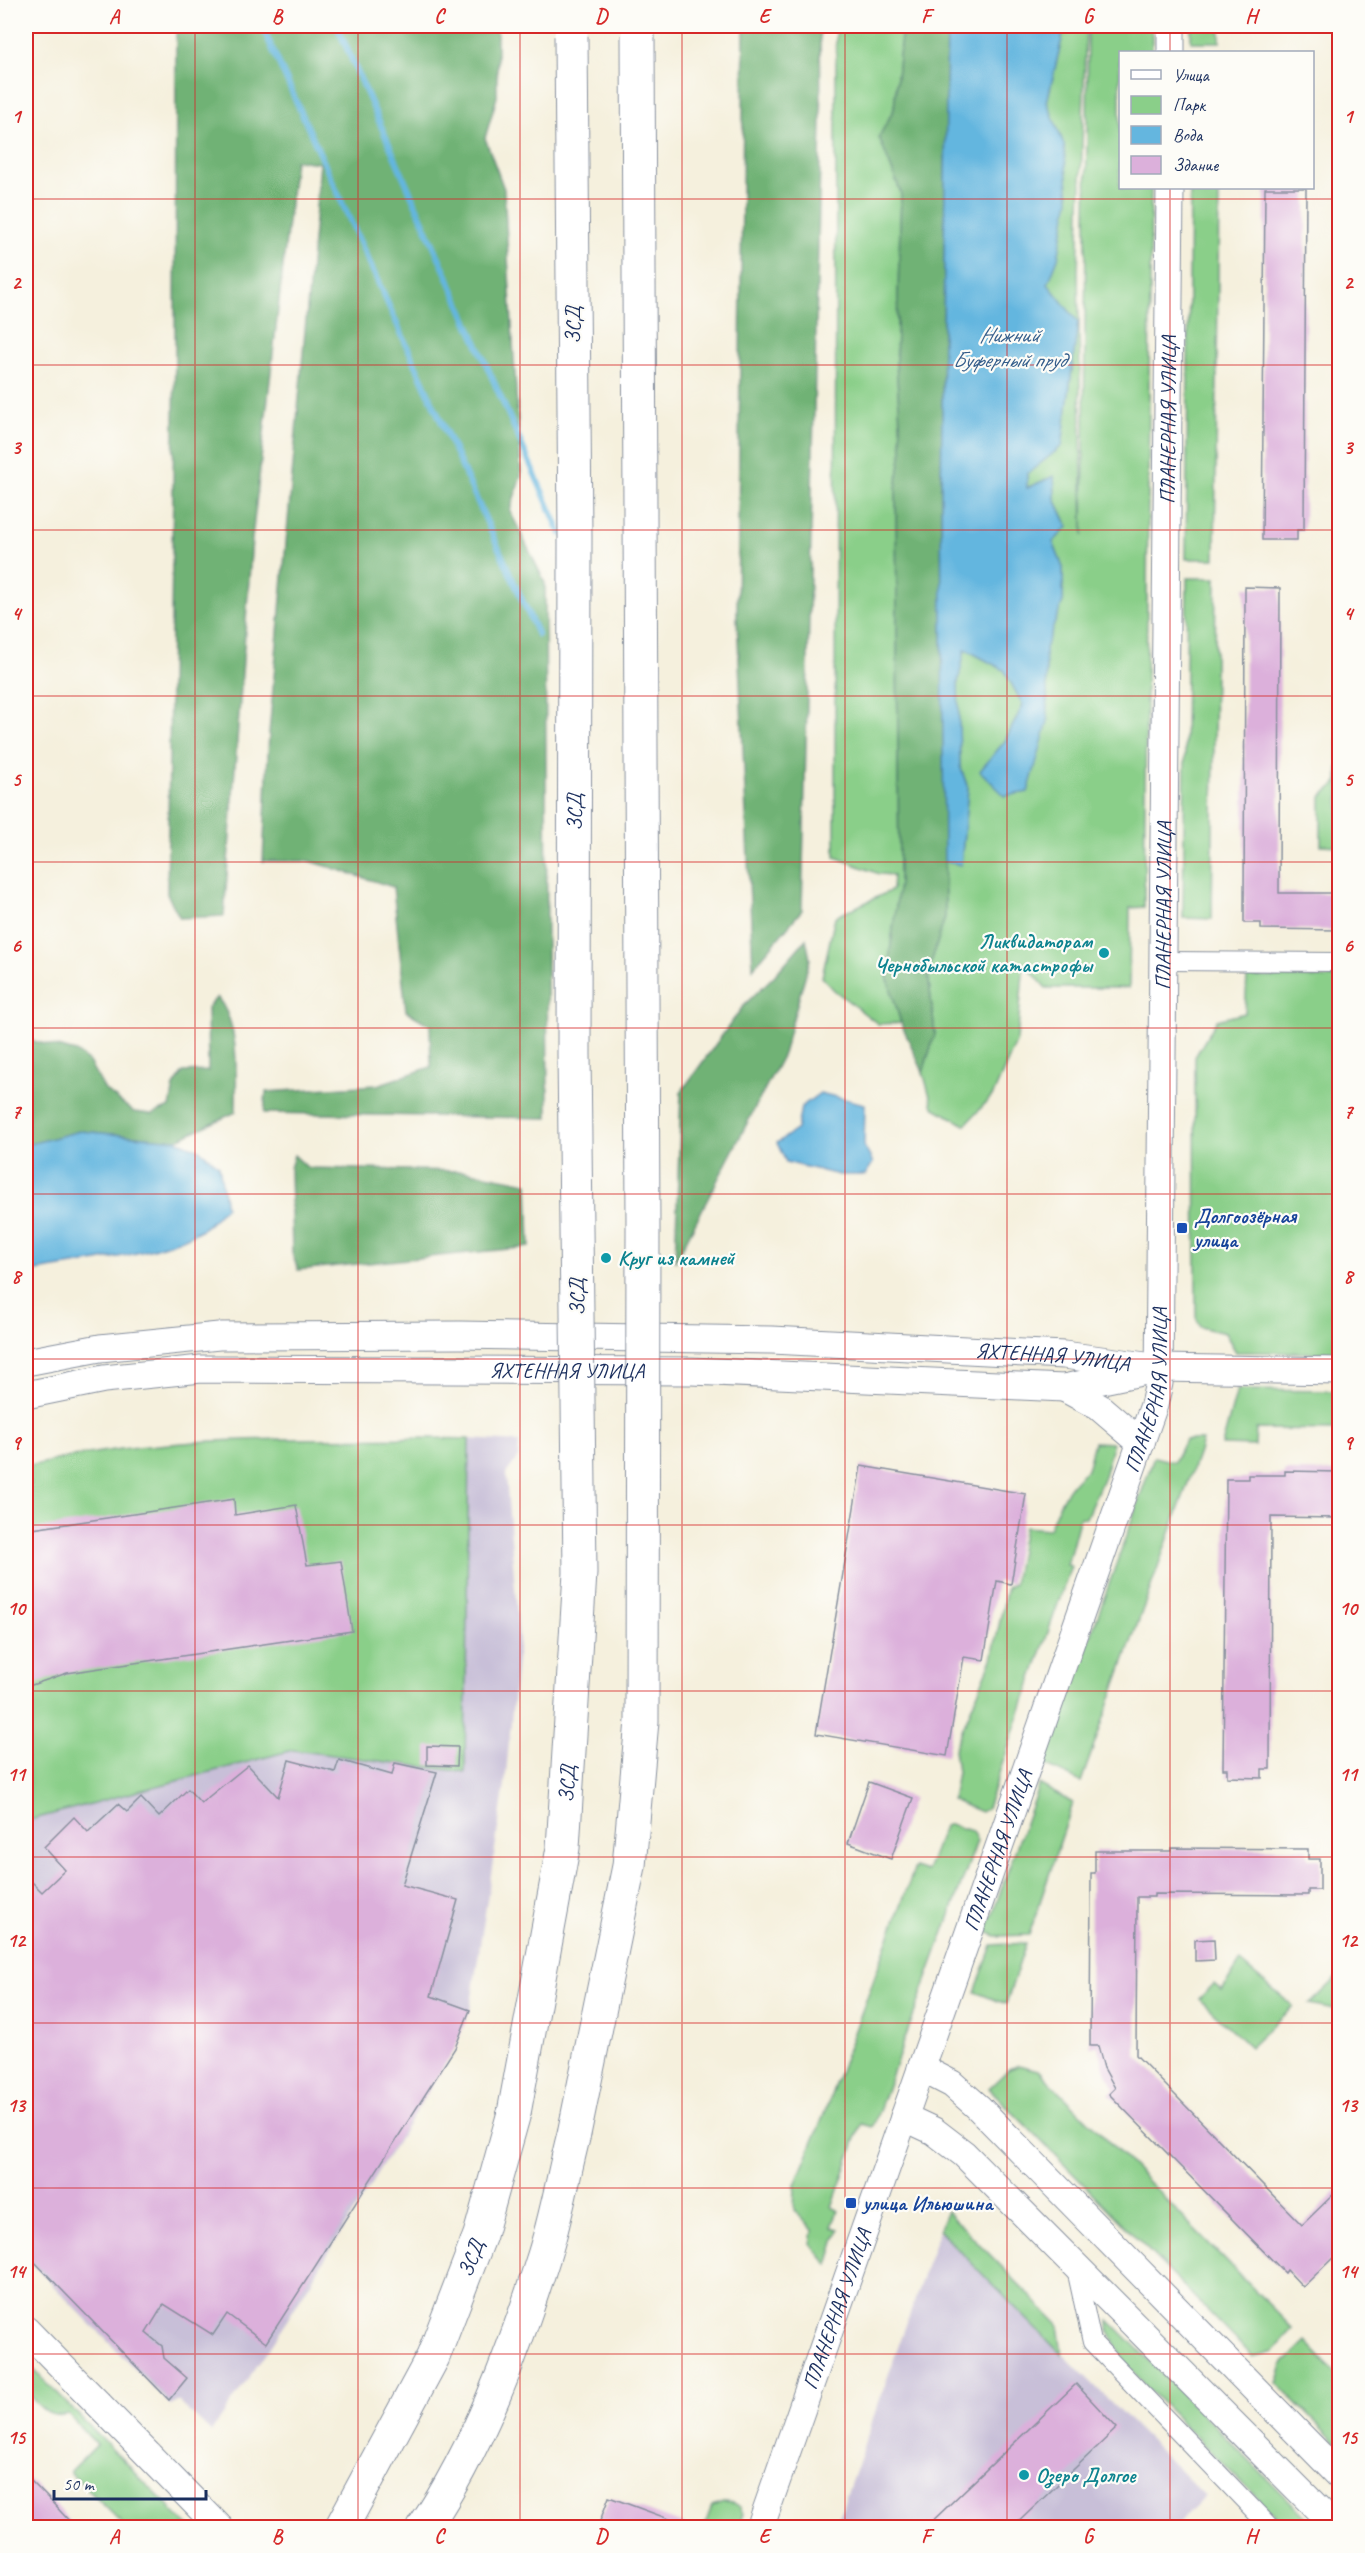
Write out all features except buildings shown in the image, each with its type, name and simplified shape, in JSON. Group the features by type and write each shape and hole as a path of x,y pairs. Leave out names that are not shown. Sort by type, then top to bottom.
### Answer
{"highway":[{"name":"ЗСД","path":"341,2528 433,2357 480,2235 514,2113 563,1848 580,1573 574,1054 575,525 571,26"},
{"path":"424,2528 440,2504 496,2392 543,2260 574,2133 629,1866 641,1732 644,1539 638,26"}],"main road":[{"path":"1171,26 1171,51"},
{"name":"ПЛАНЕРНАЯ УЛИЦА","path":"760,2528 1154,1405 1160,1368 1170,189"},
{"name":"ЯХТЕННАЯ УЛИЦА","path":"26,1362 100,1348 219,1336 460,1335 783,1340 1064,1355 1160,1368"},
{"path":"1160,1368 1340,1371"},
{"name":"ЯХТЕННАЯ УЛИЦА","path":"26,1395 105,1379 201,1369 692,1371 1064,1388 1160,1368"},
{"path":"1064,1388 1099,1407 1140,1443"},
{"path":"921,2068 952,2084 978,2107 1340,2476"},
{"path":"904,2117 934,2131 964,2154 1076,2269 1148,2336 1337,2528"},
{"path":"26,2330 220,2528"}],"street":[{"path":"1164,961 1340,962"},
{"path":"1076,2269 1092,2342 1271,2528"}],"shaded area":[{"path":"469,1439 519,1442 518,1457 506,1474 519,1639 505,1784 470,2010 455,2048 273,2343 211,2432 178,2401 171,2406 26,2258 26,1821 293,1750 464,1772"},
{"path":"939,2230 1205,2496 1175,2527 835,2528"}],"green space":[{"path":"176,26 497,26 497,97 485,138 504,189 521,476 510,511 545,583 548,1118 264,1113 266,1092 377,1085 431,1067 430,1025 406,1011 393,887 310,861 263,861 269,733 320,163 295,160 252,539 224,916 180,918 167,894 175,351"},
{"path":"744,26 820,26 821,120 802,910 753,968 737,617"},
{"path":"836,26 902,26 894,109 879,137 901,193 896,363 902,450 896,489 899,883 887,976 901,1023 878,1024 834,990 822,977 835,917 892,890 893,875 879,874 835,857"},
{"path":"902,26 947,26 941,495 945,917 928,973 935,1034 923,1072 901,1023 887,976 899,883 896,489 902,450 896,363 901,193 879,137 894,109"},
{"path":"1065,26 1086,26 1078,272 1083,536 1088,26 1152,26 1152,51 1119,51 1119,189 1151,189 1144,907 1130,908 1129,988 1046,988 1024,963 1017,1040 993,1095 965,1125 933,1107 923,1072 935,1034 928,973 945,917 944,861 961,864 968,788 960,766 958,682 965,649 1004,670 1023,705 1005,741 981,771 1048,721 1045,648 1063,601 1063,568 1053,542 1068,526 1055,499 1054,476 1026,488 1027,474 1062,446 1078,323 1047,284 1058,258 1064,145 1047,102"},
{"path":"1191,26 1220,26 1220,42 1191,42"},
{"path":"1190,189 1219,189 1215,559 1186,559"},
{"path":"1187,578 1216,578 1212,919 1183,918"},
{"path":"1339,624 1339,846 1321,845 1321,797 1338,780"},
{"path":"806,939 810,959 783,1054 675,1262 681,1092 744,1005 774,976"},
{"path":"1247,977 1339,978 1339,1353 1236,1352 1225,1333 1200,1327 1196,1317 1195,1057 1217,1020 1245,1013"},
{"path":"217,997 225,1008 234,1036 236,1112 176,1140 80,1131 26,1145 26,1039 76,1052 89,1062 105,1090 134,1112 152,1114 170,1107 174,1086 183,1072 208,1071 207,1008"},
{"path":"294,1155 308,1168 465,1171 528,1183 530,1247 298,1270 292,1253 290,1168"},
{"path":"1237,1390 1339,1391 1339,1430 1256,1429 1255,1446 1222,1445"},
{"path":"469,1439 465,1772 293,1750 26,1821 26,1467 75,1456 175,1443 226,1440"},
{"path":"1185,1440 1202,1440 1081,1782 1045,1765 1154,1457 1174,1462"},
{"path":"1094,1442 1113,1443 1104,1476 1086,1518 1081,1517 1079,1520 1067,1565 1071,1566 987,1808 981,1812 952,1800 957,1772 954,1749 992,1659 1007,1587 1014,1584 1024,1527 1049,1529 1068,1489 1087,1470"},
{"path":"1039,1784 1073,1803 1029,1935 996,1936 986,1932"},
{"path":"949,1824 972,1831 977,1841 874,2124 872,2127 861,2124 832,2207 838,2210 832,2227 839,2229 828,2265 811,2244 813,2230 794,2210 795,2185 823,2117 915,1867 927,1871 944,1826"},
{"path":"1026,1943 1006,2004 975,1992 992,1945"},
{"path":"1240,1962 1293,2006 1250,2047 1199,1999 1214,1984 1222,1991"},
{"path":"1339,1976 1339,2010 1310,2004"},
{"path":"1018,2065 1038,2070 1293,2329 1273,2351 1253,2357 989,2088 1009,2069"},
{"path":"947,2211 1058,2324 1062,2355 939,2230"},
{"path":"1109,2320 1315,2527 1286,2527 1146,2387 1123,2360 1109,2332"},
{"path":"1306,2342 1339,2377 1339,2446 1277,2383 1284,2363"},
{"path":"26,2362 189,2527 126,2527 70,2472 97,2445 68,2414 49,2413 26,2392"},
{"path":"723,2502 734,2503 740,2507 743,2514 738,2527 704,2527 712,2506"}],"water":[{"name":"Нижний Буферный пруд","path":"947,26 1065,26 1047,102 1064,145 1069,199 1058,258 1048,284 1078,322 1062,446 1027,474 1027,488 1054,476 1055,499 1068,527 1053,542 1063,568 1063,601 1045,648 1048,721 1028,792 1005,796 980,771 1005,741 1023,705 1004,670 965,649 958,682 960,766 968,788 961,865 944,861 941,495"},
{"path":"820,1093 865,1104 864,1146 873,1163 865,1175 839,1175 786,1162 777,1143 797,1129 801,1107"},
{"path":"80,1131 176,1140 200,1150 219,1166 226,1207 202,1229 164,1246 26,1273 26,1145"}],"waterway":[{"path":"262,26 538,635"},
{"path":"337,26 561,534"}],"place":[{"name":"Ликвидаторам Чернобыльской катастрофы","path":"1104,953"},
{"name":"Долгоозёрная улица","path":"1182,1228"},
{"name":"Круг из камней","path":"606,1258"},
{"name":"улица Ильюшина","path":"851,2203"},
{"name":"Озеро Долгое","path":"1024,2475"}]}
